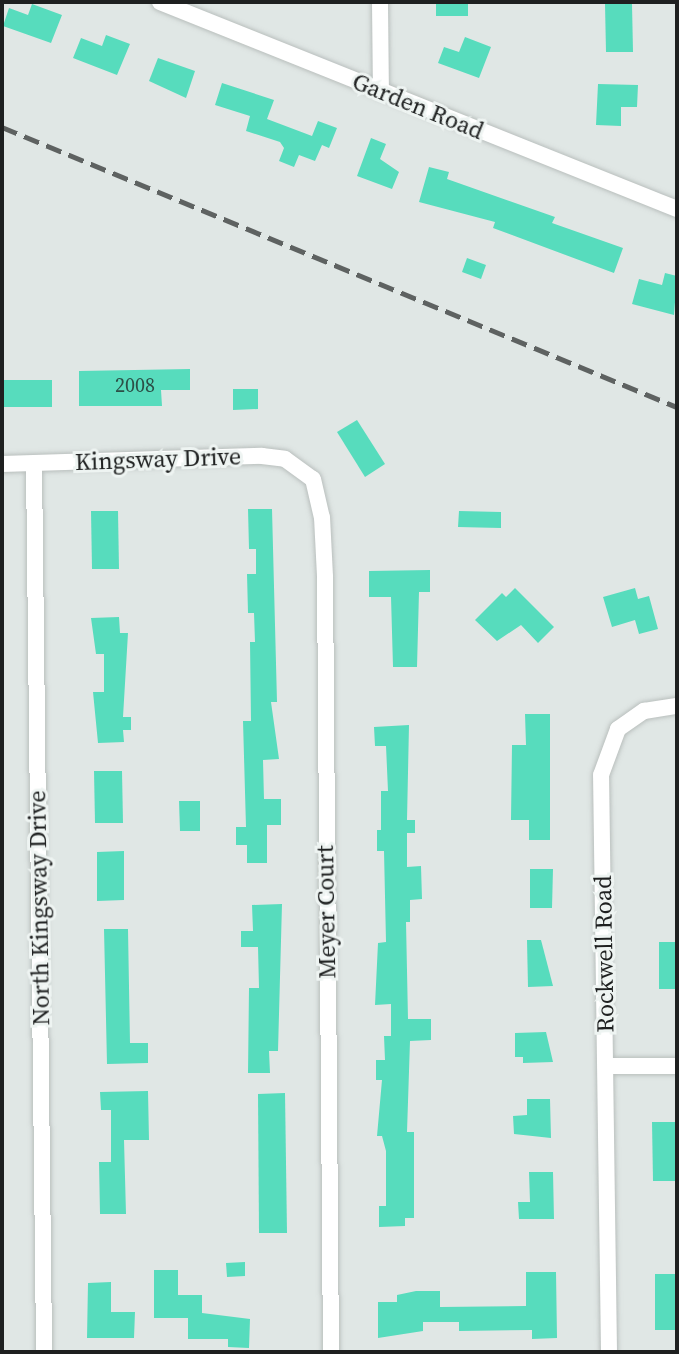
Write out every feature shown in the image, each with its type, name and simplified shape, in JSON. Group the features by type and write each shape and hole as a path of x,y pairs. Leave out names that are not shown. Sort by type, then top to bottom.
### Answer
{"street":[{"name":"Garden Road","path":"160,2 677,209"},
{"path":"380,2 381,91"},
{"name":"Kingsway Drive","path":"2,464 262,456 285,459 309,474"},
{"name":"North Kingsway Drive","path":"34,464 44,1352"},
{"name":"Meyer Court","path":"309,474 322,517 325,577 331,1352"},
{"name":"Rockwell Road","path":"609,1352 601,775 618,729 644,711 677,706"},
{"path":"607,1066 677,1066"}],"building":[{"path":"436,2 468,2 468,16 436,16"},
{"path":"32,4 62,15 51,43 3,26 9,8 28,15"},
{"path":"605,4 632,4 633,52 606,52"},
{"path":"106,35 130,44 117,75 73,58 81,38 102,46"},
{"path":"465,37 491,47 479,78 438,63 444,47 459,52"},
{"path":"158,58 195,71 186,98 149,81"},
{"path":"222,83 274,100 267,119 312,136 318,121 337,128 329,148 322,145 315,161 299,155 294,167 279,161 284,148 280,142 246,131 250,116 215,105"},
{"path":"598,84 638,85 637,107 621,107 621,126 596,125"},
{"path":"371,138 386,144 380,159 399,172 392,189 357,176"},
{"path":"429,167 449,172 447,179 555,217 552,223 623,248 614,273 493,228 495,222 419,202"},
{"path":"467,258 486,265 481,279 462,272"},
{"path":"665,273 677,276 674,315 632,304 639,279 662,285"},
{"path":"190,369 190,390 161,390 162,406 79,406 79,371"},
{"path":"2,380 52,380 52,407 2,407"},
{"path":"233,389 258,389 258,409 233,410"},
{"path":"357,420 385,464 365,477 337,432"},
{"path":"248,509 272,509 277,702 271,702 279,759 263,760 264,799 281,799 281,825 267,825 267,863 247,863 247,845 236,845 236,827 246,827 243,721 251,721 250,642 255,642 254,613 248,613 247,574 256,574 256,549 249,549"},
{"path":"91,511 118,511 119,569 92,569"},
{"path":"459,511 501,512 501,528 458,527"},
{"path":"430,570 430,592 419,592 417,667 393,667 391,597 369,597 369,571"},
{"path":"515,588 554,627 538,643 521,625 497,641 475,620 502,593 506,597"},
{"path":"635,588 638,599 649,596 658,629 639,634 635,620 612,627 603,597"},
{"path":"119,617 120,633 128,633 123,717 131,717 131,730 123,730 124,742 98,743 93,692 104,692 104,654 96,654 91,618"},
{"path":"525,714 550,714 550,840 529,840 529,820 511,820 512,745 526,745"},
{"path":"409,725 407,820 415,820 415,833 407,833 407,867 421,866 422,899 410,900 410,922 406,922 408,1019 431,1019 431,1040 410,1041 407,1132 414,1132 414,1218 405,1218 405,1226 379,1227 379,1206 386,1206 386,1151 382,1136 377,1136 382,1080 376,1080 376,1060 385,1060 384,1036 391,1036 391,1004 375,1005 378,943 386,942 384,851 377,851 377,830 381,830 381,791 388,791 386,746 375,746 374,727"},
{"path":"94,771 122,771 123,823 95,823"},
{"path":"179,801 200,801 200,831 180,831"},
{"path":"124,851 124,900 97,901 97,852"},
{"path":"530,869 553,869 552,908 530,908"},
{"path":"282,904 278,1051 269,1051 270,1073 248,1073 249,988 259,988 258,947 241,947 241,931 253,931 252,905"},
{"path":"104,929 128,929 130,1043 148,1043 148,1063 107,1064"},
{"path":"527,940 541,940 553,986 528,987"},
{"path":"659,942 677,942 677,989 659,989"},
{"path":"546,1032 553,1062 523,1063 523,1057 515,1057 515,1033"},
{"path":"148,1091 149,1140 124,1140 126,1214 100,1214 99,1162 111,1162 111,1110 101,1110 100,1092"},
{"path":"285,1093 287,1233 259,1233 258,1094"},
{"path":"527,1099 550,1099 551,1138 514,1134 513,1116 527,1115"},
{"path":"652,1122 677,1122 677,1181 653,1181"},
{"path":"529,1172 553,1172 554,1219 519,1219 518,1202 530,1202"},
{"path":"245,1262 245,1276 227,1277 226,1263"},
{"path":"154,1270 178,1270 178,1295 202,1295 202,1313 250,1319 249,1348 228,1347 228,1339 188,1339 188,1318 154,1318"},
{"path":"526,1272 556,1272 557,1338 532,1339 532,1330 459,1331 459,1322 423,1322 423,1331 378,1338 378,1302 397,1302 397,1295 416,1291 440,1291 440,1307 526,1306"},
{"path":"655,1274 677,1274 677,1330 655,1330"},
{"path":"111,1282 111,1312 135,1312 134,1338 87,1338 88,1283"}],"railway":[{"path":"2,127 677,407"}]}
